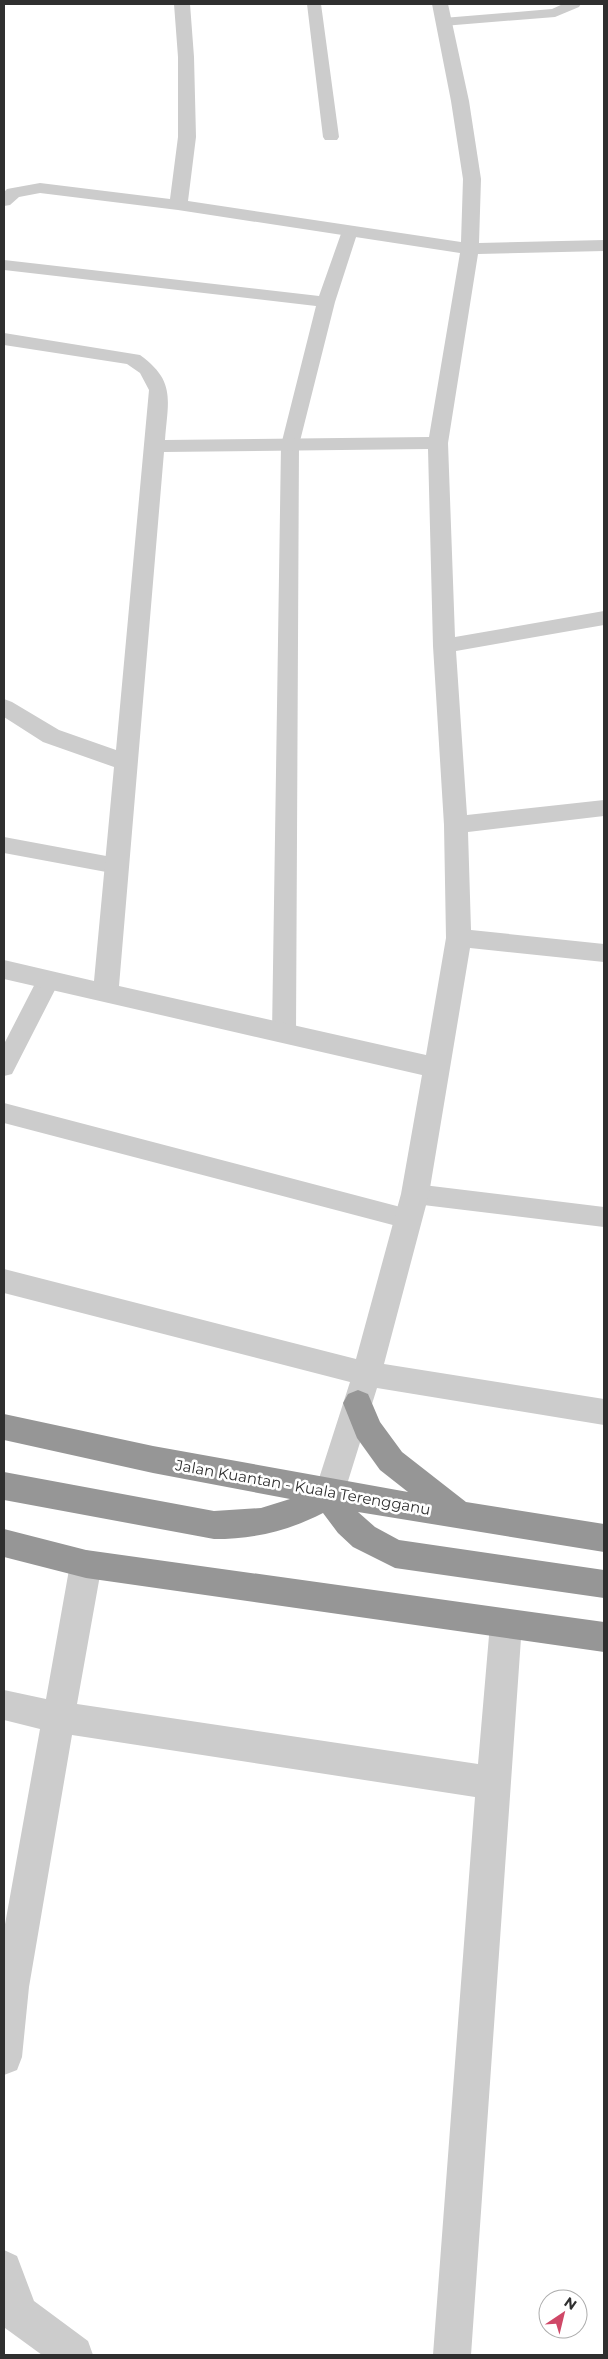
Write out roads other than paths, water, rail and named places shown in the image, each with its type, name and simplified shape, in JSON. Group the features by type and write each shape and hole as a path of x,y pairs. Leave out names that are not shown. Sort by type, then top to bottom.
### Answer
{"highway":[{"path":"358,1404 368,1429 391,1461 460,1515"},
{"name":"Jalan Kuantan - Kuala Terengganu","path":"4,1427 85,1446 328,1494 604,1538"},
{"path":"4,1486 214,1525 243,1526 271,1522 301,1511 328,1494 339,1514 354,1530 373,1544 395,1554 529,1571 604,1584"},
{"path":"4,1543 86,1564 604,1637"}],"street":[{"path":"178,205 187,137 186,57 182,4"},
{"path":"328,1494 367,1374 415,1194 460,938 456,825 444,646 438,443 470,250 472,179 460,101 440,4"},
{"path":"4,201 12,193 40,188 178,205 470,250 604,245"},
{"path":"4,339 133,359 148,370 159,390 106,994"},
{"path":"154,446 438,443"},
{"path":"444,646 604,618"},
{"path":"4,707 51,736 126,762"},
{"path":"456,825 604,808"},
{"path":"460,938 604,953"},
{"path":"4,970 437,1068"},
{"path":"4,1281 367,1374 604,1412"},
{"path":"4,2057 8,1986 86,1564"},
{"path":"452,2355 506,1624"},
{"path":"4,1706 58,1717 493,1783"},
{"path":"4,2269 19,2314 74,2355"}],"lane":[{"path":"314,4 332,137"},
{"path":"443,22 555,13 574,4"},
{"path":"284,1034 290,445 326,302 350,231"},
{"path":"4,265 326,302"},
{"path":"4,845 117,866"},
{"path":"4,1067 48,980"},
{"path":"4,1112 408,1219"},
{"path":"415,1194 604,1217"}]}
